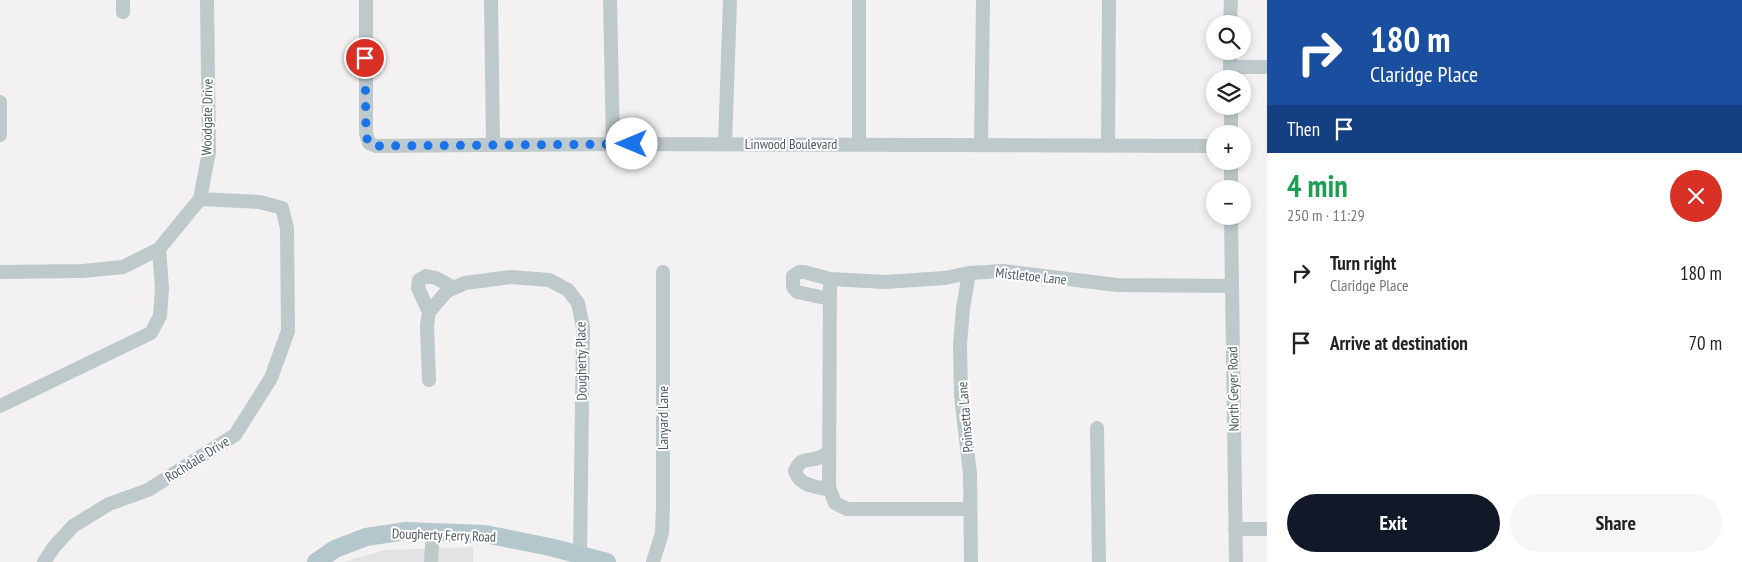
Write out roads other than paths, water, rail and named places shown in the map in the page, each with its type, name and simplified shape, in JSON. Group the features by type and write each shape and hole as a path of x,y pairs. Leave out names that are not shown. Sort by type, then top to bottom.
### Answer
{"main road":[{"name":"Dougherty Ferry Road","path":"316,562 335,549 366,536 406,531 494,535 550,546 607,562"}],"street":[{"name":"Woodgate Drive","path":"159,250 200,199 208,152 207,0"},
{"name":"Linwood Boulevard","path":"366,0 365,123 368,143 384,146 493,144 1206,146"},
{"path":"491,0 493,144"},
{"path":"610,0 613,144"},
{"path":"725,144 730,0"},
{"path":"858,0 858,145"},
{"path":"980,145 982,0"},
{"path":"1108,146 1109,0"},
{"path":"1230,15 1231,0"},
{"path":"1248,70 1267,67"},
{"path":"0,102 0,135"},
{"name":"Rochdale Drive","path":"44,562 54,547 73,526 109,504 148,490 235,435 271,378 288,331 287,228 282,208 260,202 200,199"},
{"name":"North Geyer Road","path":"1231,225 1236,562"},
{"path":"0,272 83,271 123,267 159,250 162,288 160,316 151,334 0,406"},
{"name":"Mistletoe Lane","path":"830,299 797,292 792,282 794,276 799,272 813,273 830,279 885,282 945,278 969,273 1003,271 1117,285 1232,286"},
{"name":"Lanyard Lane","path":"653,562 662,533 663,506 663,272"},
{"name":"Poinsetta Lane","path":"969,273 963,308 960,345 961,396 970,474 971,562"},
{"path":"429,380 427,326 429,312 418,288 419,280 426,276 431,277 454,288"},
{"name":"Dougherty Place","path":"429,312 447,291 465,283 511,277 549,280 568,290 578,303 583,327 580,555"},
{"path":"830,279 829,452 830,490 835,503 847,509 970,509"},
{"path":"1097,428 1099,562"},
{"path":"829,452 818,458 798,463 795,471 797,478 804,484 830,490"},
{"path":"1236,529 1267,529"},
{"path":"431,562 433,532"}]}
